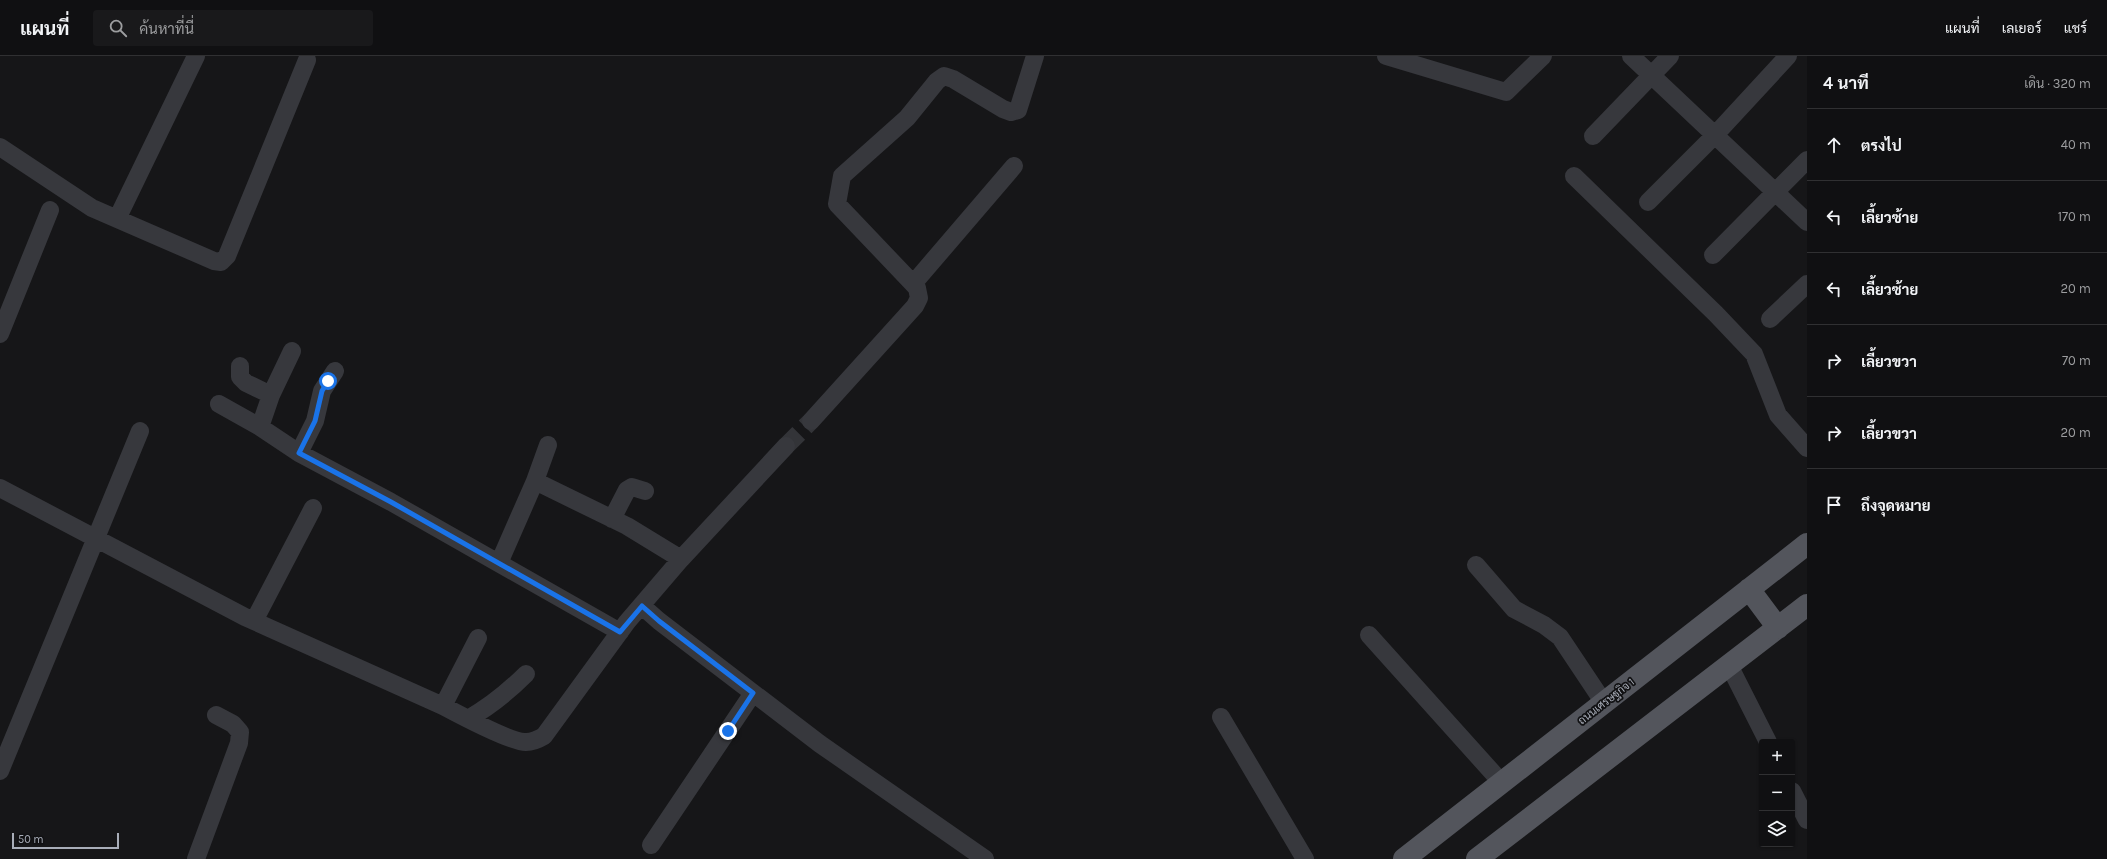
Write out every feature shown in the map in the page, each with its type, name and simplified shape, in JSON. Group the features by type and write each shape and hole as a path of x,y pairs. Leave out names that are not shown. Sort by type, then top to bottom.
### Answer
{"main road":[{"name":"ถนนเศรษฐกิจ 1","path":"1404,859 1807,544"},
{"path":"1749,589 1778,628"},
{"path":"1477,859 1807,605"}],"street":[{"path":"117,219 196,56"},
{"path":"811,421 915,306 919,298 917,288 837,204 842,176 907,118 937,81 944,76 953,79 1003,109 1011,112 1018,110 1035,56"},
{"path":"1386,56 1506,92 1543,56"},
{"path":"1631,56 1807,222"},
{"path":"1593,136 1670,56"},
{"path":"1648,202 1715,135 1788,56"},
{"path":"1,153 92,208 214,261 221,262 228,256 307,60"},
{"path":"1713,255 1807,160"},
{"path":"913,284 1014,166"},
{"path":"1574,176 1716,314 1754,354 1778,414 1807,448"},
{"path":"0,334 50,210"},
{"path":"1770,319 1807,284"},
{"path":"260,427 271,395 292,351"},
{"path":"240,366 240,377 246,383 271,395"},
{"path":"299,453 315,421 322,391 335,371"},
{"path":"219,404 260,427 299,453 391,502 620,632"},
{"path":"0,771 140,431"},
{"path":"499,563 535,481 548,445"},
{"path":"0,488 254,621 328,656 443,706 468,719 525,742 544,736 620,632 681,559 786,446"},
{"path":"535,481 612,519 681,559"},
{"path":"612,519 627,490 632,487 644,491"},
{"path":"254,621 313,508"},
{"path":"1476,565 1514,608 1544,625 1560,637 1604,702"},
{"path":"642,606 659,621 820,744 984,859"},
{"path":"1369,636 1502,783"},
{"path":"443,706 478,638"},
{"path":"1729,665 1766,739"},
{"path":"468,719 485,709 512,689 526,674"},
{"path":"651,845 753,693"},
{"path":"196,859 239,743 240,732 233,724 216,715"},
{"path":"1221,717 1304,859"},
{"path":"1795,796 1807,820"}],"tunnel":[{"path":"786,446 811,421"}],"route":[{"path":"328,381 322,391 315,421 299,453 391,502 620,632 642,606 659,621 753,693 728,731"}]}
